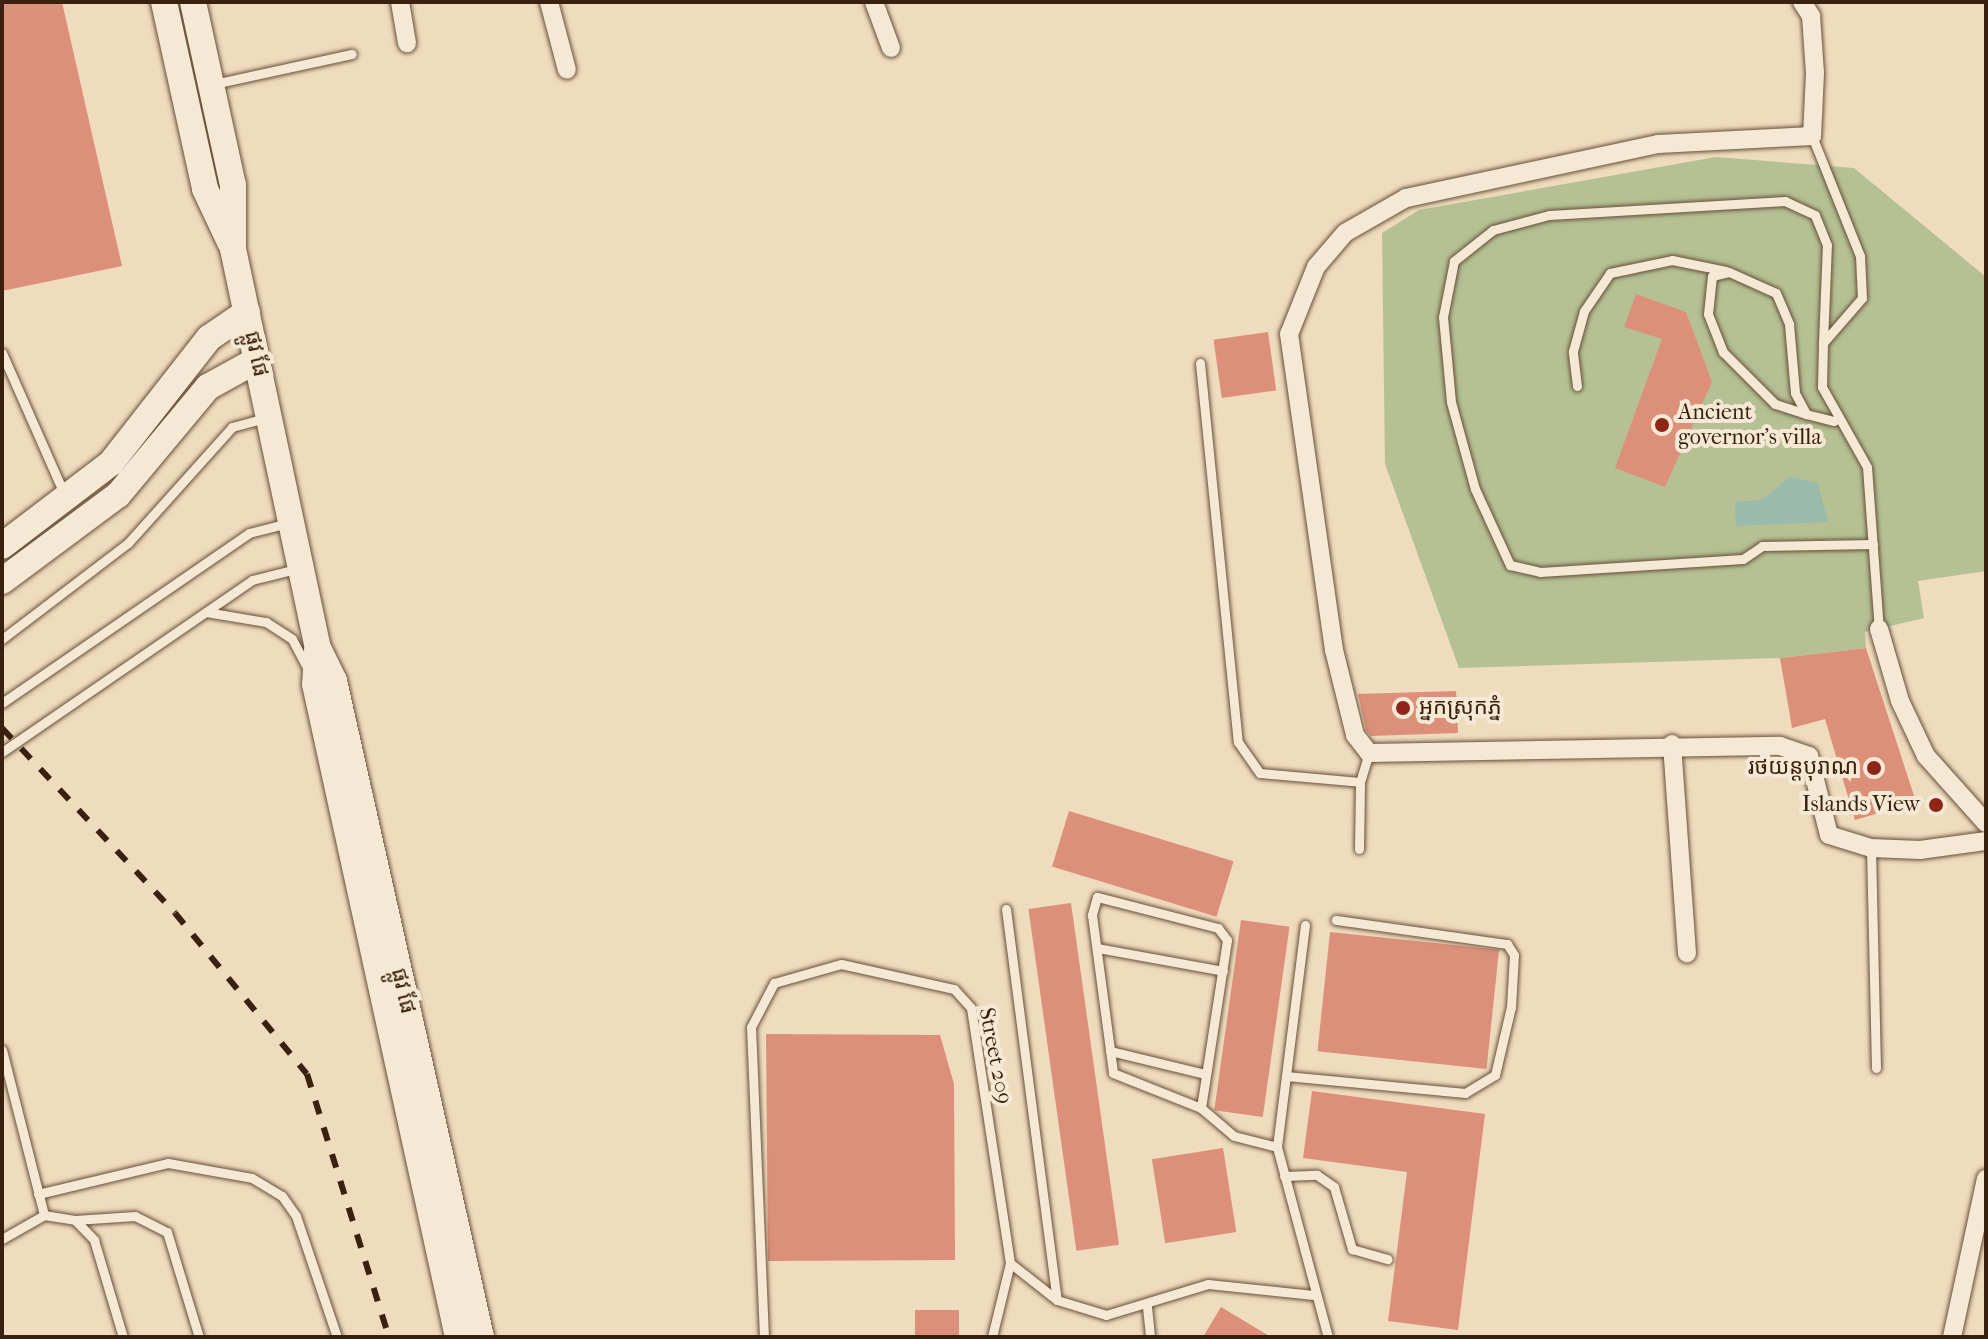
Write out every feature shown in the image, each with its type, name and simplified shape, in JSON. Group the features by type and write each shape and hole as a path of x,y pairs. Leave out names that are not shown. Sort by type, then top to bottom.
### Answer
{"street":[{"name":"ផ្លូវ ផែ","path":"164,2 205,189 233,249 318,648 334,681 481,1337"},
{"name":"ផ្លូវ ផែ","path":"193,2 233,185 233,249"},
{"path":"400,2 407,43"},
{"path":"549,2 567,70"},
{"path":"874,2 891,48"},
{"path":"1802,2 1811,16 1815,73 1812,136 1658,144 1406,198 1345,233 1316,267 1289,334 1334,650 1355,735 1369,753 1672,744 1780,746 1809,756 1829,835 1871,848 1949,849 1986,841"},
{"path":"2,546 111,463 209,338 247,312"},
{"path":"2,581 118,495 208,387 257,360"},
{"path":"1879,629 1900,701 1926,756 1986,823"},
{"name":"ផ្លូវ ផែ","path":"318,648 315,684 458,1337"},
{"path":"1672,744 1687,953"},
{"path":"1952,1337 1986,1179"}],"lane":[{"path":"211,85 352,54"},
{"path":"1812,136 1860,256 1862,298 1823,343"},
{"path":"1873,544 1762,546 1743,559 1540,572 1510,565 1475,489 1451,402 1443,317 1454,261 1493,230 1549,215 1785,201 1815,215 1827,245 1822,387 1834,421 1867,467 1873,544 1879,629"},
{"path":"1577,386 1573,351 1584,311 1610,273 1672,260 1729,272 1776,293 1789,324 1795,393 1806,414"},
{"path":"1729,272 1712,276 1707,294 1723,352 1775,404 1834,421"},
{"path":"2,353 66,499"},
{"path":"1200,363 1238,742 1260,773 1360,782"},
{"path":"2,639 140,533 232,427 269,417"},
{"path":"2,703 249,533 291,523"},
{"path":"2,752 252,580 301,568"},
{"path":"206,612 238,613 292,639 315,684"},
{"path":"1359,849 1360,782 1369,753"},
{"path":"1871,848 1876,1068"},
{"path":"1201,1108 1227,940 1218,928 1117,898 1097,897 1097,948 1113,1073 1201,1108 1234,1136 1277,1147"},
{"path":"1006,909 1057,1300"},
{"path":"1286,1076 1465,1093 1495,1075 1511,1007 1514,955 1507,944 1336,920"},
{"path":"1305,925 1277,1147 1313,1295 1328,1337"},
{"path":"1097,948 1223,971"},
{"name":"Street 209","path":"764,1337 751,1027 763,994 805,969 841,964 954,989 971,1008 1010,1263"},
{"path":"2,1050 44,1215"},
{"path":"1110,1051 1205,1074"},
{"path":"38,1194 168,1163 252,1178 282,1196 296,1216 337,1337"},
{"path":"1284,1176 1317,1175 1334,1187 1352,1249 1388,1259"},
{"path":"2,1239 44,1215 75,1220 135,1216 167,1232 199,1337"},
{"path":"75,1220 94,1240 123,1337"},
{"path":"992,1337 1010,1263 1057,1300 1106,1315 1147,1307 1208,1284 1313,1295"},
{"path":"1147,1307 1150,1337"}],"shaded area":[{"path":"1716,157 1854,168 1986,277 1986,571 1918,581 1924,618 1865,632 1866,648 1780,658 1459,668 1385,464 1382,233 1419,210"},
{"path":"1790,477 1818,483 1828,522 1736,526 1735,502 1761,500"}],"building":[{"path":"2,2 62,2 122,266 2,291"},
{"name":"Ancient governor's villa","path":"1636,294 1686,312 1712,382 1665,487 1615,468 1662,339 1624,327"},
{"path":"1268,332 1276,390 1222,398 1214,340"},
{"path":"1866,648 1916,802 1855,820 1825,719 1792,728 1780,658"},
{"path":"1456,691 1458,733 1371,736 1366,730 1358,694"},
{"path":"1069,811 1233,861 1217,917 1052,866"},
{"path":"1071,903 1119,1245 1076,1251 1028,909"},
{"path":"1241,920 1290,927 1263,1117 1214,1110"},
{"path":"1330,932 1499,950 1487,1069 1317,1051"},
{"path":"766,1034 940,1035 954,1084 955,1260 768,1261"},
{"path":"1312,1091 1485,1114 1458,1330 1388,1321 1407,1172 1303,1158"},
{"path":"1223,1148 1236,1232 1165,1243 1152,1159"},
{"path":"1221,1307 1271,1337 1203,1337"},
{"path":"915,1310 959,1310 959,1337 915,1337"}],"railway":[{"path":"2,728 175,913 307,1074 389,1337"}],"place":[{"name":"Ancient governor's villa","path":"1662,425"},
{"name":"អ្នកស្រុកភ្នំ","path":"1403,708"},
{"name":"រថយន្តបុរាណ","path":"1874,768"},
{"name":"Islands View","path":"1936,805"}]}
